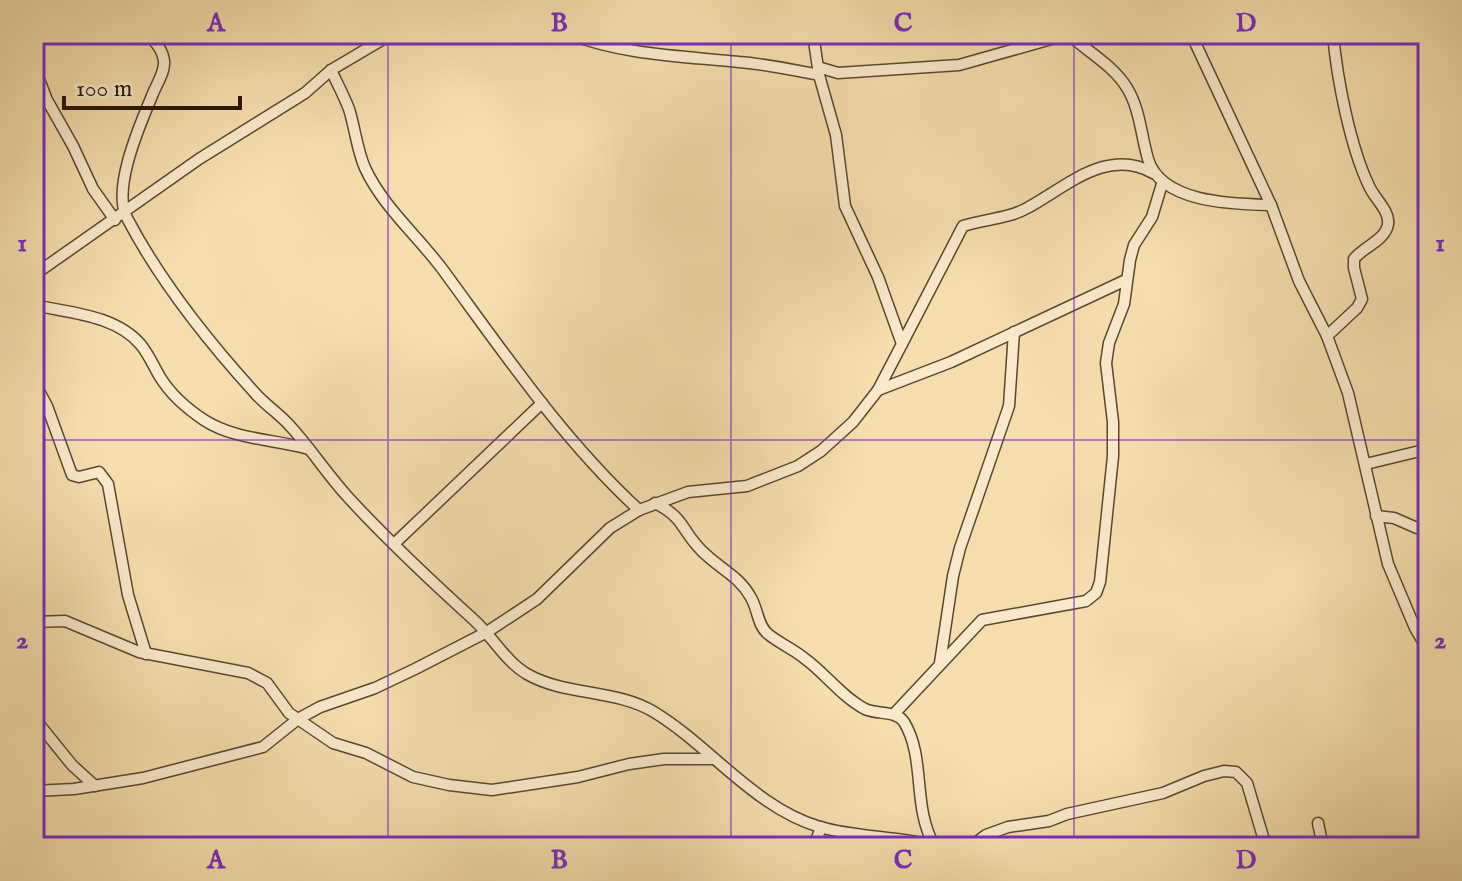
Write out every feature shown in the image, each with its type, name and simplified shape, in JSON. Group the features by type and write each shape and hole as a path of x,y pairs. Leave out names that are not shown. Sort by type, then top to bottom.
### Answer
{"street":[{"path":"120,217 132,144 163,67 161,50 148,34"},
{"path":"34,275 199,159 305,93 331,70 392,34"},
{"path":"518,34 530,38 538,34"},
{"path":"569,34 630,52 838,73 959,65 1069,34 1126,86 1135,104 1153,173 1162,184 1211,201 1271,205"},
{"path":"813,34 836,135 845,206 878,277 902,344"},
{"path":"1191,34 1271,205 1299,281 1327,336 1348,393 1388,564 1415,628 1428,650"},
{"path":"1327,336 1357,308 1362,299 1354,259 1383,235 1389,221 1367,182 1362,166 1342,98 1333,34"},
{"path":"34,66 47,100 93,189 120,217 186,311 257,395 289,424 346,494 525,673 540,680 650,709 712,759 793,816 821,827 936,846"},
{"path":"331,70 348,106 365,167 379,190 542,403 594,465 639,510"},
{"path":"34,791 95,786 177,771 263,747 298,719 320,707 375,688 487,632 537,599 610,528 639,510 688,492 747,486 798,466 821,451 853,422 878,390 963,226 1028,208 1058,188 1108,164 1127,163 1153,173"},
{"path":"894,714 982,620 1086,601 1096,593 1102,567 1113,456 1113,422 1106,363 1109,343 1124,304 1134,245 1152,217 1162,184"},
{"path":"878,390 951,362 1126,280"},
{"path":"34,305 94,317 134,338 181,403 220,429 310,450"},
{"path":"940,663 960,548 1009,406 1014,332"},
{"path":"34,382 47,406 72,475 79,477 99,472 108,484 128,595 146,654"},
{"path":"394,544 542,403"},
{"path":"1366,464 1428,449"},
{"path":"655,503 674,513 700,550 732,574 747,591 767,633 804,658 865,708 901,718 913,744 925,826 936,846"},
{"path":"1376,516 1394,518 1417,528 1428,529"},
{"path":"34,622 65,621 146,654 248,673 267,683 286,710 333,743 366,753 413,777 449,785 492,790 578,777 664,759 712,759"},
{"path":"34,718 72,765 95,786"},
{"path":"970,847 986,835 1008,827 1049,821 1067,814 1163,793 1224,771 1236,772 1247,783 1266,847"},
{"path":"1318,823 1323,847"},
{"path":"814,847 821,827"}]}
